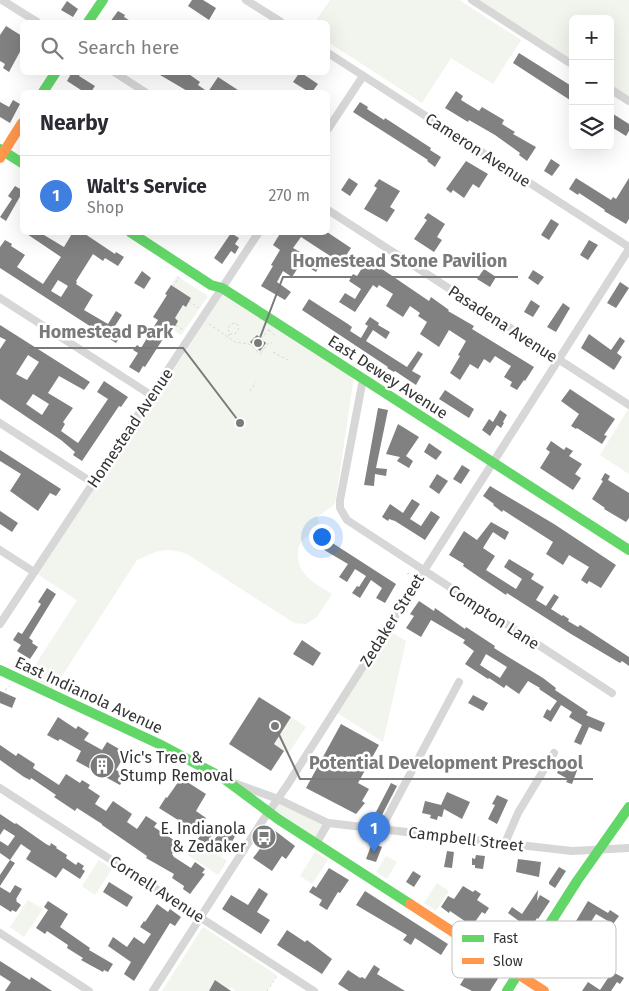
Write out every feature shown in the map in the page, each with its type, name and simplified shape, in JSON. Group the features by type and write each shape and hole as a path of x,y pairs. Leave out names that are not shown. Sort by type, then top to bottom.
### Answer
{"street":[{"path":"2,0 34,20"},
{"path":"89,20 103,0"},
{"path":"246,0 278,20"},
{"path":"472,0 569,62"},
{"name":"Cameron Avenue","path":"330,54 629,248"},
{"path":"43,90 54,75"},
{"path":"119,75 142,90"},
{"path":"330,127 363,76"},
{"path":"614,92 629,102"},
{"path":"20,126 1,153 20,162"},
{"name":"Pasadena Avenue","path":"330,211 629,405"},
{"name":"East Dewey Avenue","path":"135,235 211,284 222,288 629,550"},
{"name":"Homestead Avenue","path":"0,624 257,235"},
{"name":"Zedaker Street","path":"154,991 629,248"},
{"path":"0,298 151,395"},
{"name":"Compton Lane","path":"363,379 340,500 340,508 347,520 612,694"},
{"path":"0,423 93,483"},
{"path":"0,550 34,572"},
{"name":"East Indianola Avenue","path":"0,670 159,744 223,778 268,812 452,932"},
{"path":"381,829 460,682"},
{"path":"505,843 518,813 554,753"},
{"name":"Campbell Street","path":"223,778 278,799 328,823 572,851 629,848"},
{"name":"Cornell Avenue","path":"0,788 314,991"},
{"path":"552,921 577,881 629,807"},
{"path":"316,844 328,823"},
{"path":"0,934 89,991"},
{"path":"507,991 516,978"},
{"name":"East Indianola Avenue","path":"523,978 544,991"}],"path":[{"path":"173,286 179,277"},
{"path":"189,301 200,308"},
{"path":"228,337 230,334 235,334 239,328 235,322 228,329 230,334"},
{"path":"208,324 237,343 249,344 261,354 267,344 272,343"},
{"path":"176,325 184,331"},
{"path":"269,329 275,336"},
{"path":"261,338 265,334"},
{"path":"273,352 290,361"},
{"path":"250,390 256,382"},
{"path":"4,690 12,684"},
{"path":"267,991 277,975"}],"shaded area":[{"path":"330,0 459,0 521,40 493,84 451,58 422,103 330,43 330,20 316,20"},
{"path":"472,0 629,0 629,101 614,92 614,15 569,15 569,62"},
{"path":"177,276 208,296 181,335 173,330 178,321 175,318 183,305 186,307 191,298 171,285"},
{"path":"222,288 354,377 335,504 317,517 319,522 300,544 298,550 299,561 304,573 332,594 317,617 306,624 294,623 187,554 173,550 156,552 137,560 51,693 25,681 77,600 34,572"},
{"path":"629,408 629,474 600,455"},
{"path":"386,629 406,641 383,742 334,711"},
{"path":"291,717 306,727 288,754 274,744"},
{"path":"278,799 328,823 316,844 268,812"},
{"path":"197,841 227,861 218,875 188,855"},
{"path":"315,852 328,860 312,884 300,876"},
{"path":"386,856 397,862 387,879 376,872"},
{"path":"99,860 112,869 95,895 82,886"},
{"path":"437,883 449,891 436,911 424,903"},
{"path":"28,900 43,909 24,937 10,927"},
{"path":"203,927 277,975 267,991 234,991 231,987 229,989 216,980 209,991 162,991"}],"building":[{"path":"192,0 203,0 216,8 209,20 188,6"},
{"path":"67,1 78,9 73,17 61,10"},
{"path":"118,11 129,20 111,20"},
{"path":"6,26 20,35 20,52 9,72 3,68 5,64 0,61 0,35"},
{"path":"519,53 569,84 569,99 513,63"},
{"path":"70,75 80,75 95,86 92,90 81,90 67,81"},
{"path":"160,75 190,75 200,82 198,85 205,90 186,90"},
{"path":"298,75 304,75 318,84 314,90 306,90 293,82"},
{"path":"218,77 238,90 209,90"},
{"path":"456,91 463,96 461,100 479,111 482,107 504,120 502,124 515,132 513,134 536,147 527,161 519,155 520,153 495,135 445,108"},
{"path":"13,100 20,104 10,123 0,117 0,102 9,107"},
{"path":"360,102 368,107 367,109 384,120 385,118 431,148 430,150 441,157 435,167 428,160 353,112"},
{"path":"614,115 629,124 629,131 626,136 614,128"},
{"path":"551,159 560,165 552,176 544,171"},
{"path":"466,161 488,174 479,188 473,184 464,198 453,190 451,193 446,189"},
{"path":"349,178 358,184 350,196 341,190"},
{"path":"576,178 611,200 613,197 616,199 629,178 629,219 626,224 579,193 578,195 569,189"},
{"path":"379,179 400,191 390,207 395,210 387,222 364,209 377,188 374,186"},
{"path":"15,186 20,189 20,196 6,221 0,217 12,199 8,196"},
{"path":"428,213 445,224 437,237 442,240 434,252 414,239 427,220 424,218"},
{"path":"551,219 559,224 549,240 541,235"},
{"path":"330,234 351,248 341,263 301,237 293,248 321,264 316,272 301,263 292,277 283,271 277,282 291,292 285,300 261,286 280,250 273,245 279,235"},
{"path":"28,235 44,235 64,247 71,235 86,235 115,254 116,252 124,257 118,266 105,258 103,261 93,254 76,281 76,284 93,295 84,310 108,324 116,311 122,315 113,329 122,334 116,343 0,268 0,247 5,240 25,255 17,267 43,284 61,257","holes":["58,280 68,286 61,297 51,291"]},
{"path":"230,235 239,238 235,244 239,247 235,254 231,251 222,264 214,258"},
{"path":"589,240 598,245 588,260 580,255"},
{"path":"366,262 378,269 379,267 429,301 431,297 448,311 474,326 472,329 534,367 525,381 517,390 510,386 512,382 504,377 511,366 495,356 490,363 484,359 478,369 470,364 460,380 450,373 466,341 449,330 439,347 420,334 427,322 418,316 420,313 410,306 403,317 386,306 393,294 379,285 377,288 373,285 355,312 339,302 345,293 355,299 361,289 349,281 353,274 357,276"},
{"path":"484,269 496,277 490,287 477,279"},
{"path":"533,270 544,277 538,285 528,278"},
{"path":"142,271 151,278 144,289 134,283"},
{"path":"620,282 629,288 616,308 607,303"},
{"path":"171,285 191,298 186,307 183,305 175,318 178,321 173,330 170,328 145,367 143,366 139,373 129,367 138,353 133,350 137,345 141,348 158,320 153,317"},
{"path":"309,299 352,327 350,331 361,338 368,326 365,324 370,317 379,323 378,325 390,332 386,339 373,330 366,341 407,367 418,351 423,354 412,371 421,376 416,385 387,368 302,310"},
{"path":"531,300 540,306 533,317 524,312"},
{"path":"563,303 570,308 556,332 547,327"},
{"path":"0,325 90,382 84,390 59,376 48,393 73,408 63,422 65,424 61,431 78,443 108,399 97,392 104,381 128,397 121,407 119,406 82,461 73,455 75,452 61,440 0,399 0,349 6,340 0,337","holes":["28,355 39,362 27,380 16,374","33,394 49,404 42,415 26,404"]},
{"path":"589,334 611,350 620,337 625,341 617,353 622,357 614,370 581,348"},
{"path":"257,335 266,343 260,351 250,342"},
{"path":"570,389 615,419 604,435 607,436 602,444 571,426 579,414 561,401"},
{"path":"445,390 474,409 469,418 439,399"},
{"path":"378,408 388,410 376,468 387,469 386,476 375,474 374,486 364,485"},
{"path":"500,410 507,415 504,423 501,428 497,425 490,436 482,430 489,419 493,422"},
{"path":"398,424 419,437 406,456 413,461 409,468 397,461 400,457 386,454"},
{"path":"551,441 564,450 566,447 573,451 569,456 582,464 575,474 581,478 573,490 540,468 550,452 546,449"},
{"path":"429,443 442,452 436,460 424,452"},
{"path":"0,450 61,489 56,496 50,493 38,511 10,491 21,474 0,461"},
{"path":"462,465 470,470 461,484 453,479"},
{"path":"605,473 610,476 608,480 629,493 629,518 626,522 604,509 592,499 603,481 601,480"},
{"path":"437,474 448,481 439,494 429,487"},
{"path":"490,486 554,524 616,565 601,588 589,581 587,584 581,580 589,567 569,555 563,565 546,554 553,542 493,505 483,496"},
{"path":"412,499 420,504 410,519 421,526 431,511 440,517 425,540 395,521 389,519 388,521 382,517 390,504 403,513"},
{"path":"0,511 18,523 12,532 0,524"},
{"path":"491,522 509,532 505,540 493,532 483,548 495,556 486,570 516,589 522,579 504,567 509,559 534,574 531,579 544,587 536,600 546,606 554,594 559,597 551,609 569,619 568,621 578,627 580,625 629,657 629,666 622,661 620,663 571,634 507,593 506,595 449,555 464,531 477,540"},
{"path":"320,535 396,584 385,603 376,598 382,588 371,580 360,598 352,593 357,586 359,587 366,576 355,569 347,582 339,577 348,564 314,544"},
{"path":"47,588 56,594 29,638 38,647 30,659 17,651 21,645 13,640 18,632 22,634 41,604 38,602"},
{"path":"419,601 434,611 435,608 465,629 466,627 495,646 494,648 543,678 556,688 555,690 588,712 586,715 605,723 601,732 589,727 581,745 574,742 582,725 569,717 572,712 561,705 551,722 543,717 547,709 550,711 557,701 528,681 519,694 506,685 504,688 488,679 465,664 474,651 463,643 465,640 431,620 421,637 406,628 414,616 410,614","holes":["486,654 507,667 500,678 480,665"]},
{"path":"302,640 321,653 313,666 293,654"},
{"path":"0,691 16,698 12,708 0,703"},
{"path":"473,695 488,703 483,711 468,703"},
{"path":"259,697 291,717 274,744 284,751 271,771 229,744"},
{"name":"Vic's Tree & Stump Removal","path":"58,717 76,729 78,726 89,733 84,740 102,750 107,742 126,753 116,770 126,775 120,785 76,761 81,751 60,739 58,741 47,735"},
{"path":"341,724 379,745 358,783 369,789 362,801 365,803 356,814 306,788"},
{"path":"0,745 16,756 18,753 35,764 33,768 59,785 66,774 80,783 82,780 90,785 88,788 100,796 95,804 106,811 113,801 132,814 127,822 137,829 146,816 157,823 154,827 180,844 172,854 174,857 191,868 195,862 205,869 202,873 205,874 190,894 183,889 184,886 172,878 174,874 146,858 147,856 102,824 77,808 75,811 31,778 30,780 24,777 0,760"},
{"path":"571,761 579,765 572,784 566,782 568,779 557,773 561,765 567,768"},
{"path":"181,778 206,794 196,811 206,818 197,832 159,808"},
{"path":"391,783 397,786 382,815 376,812"},
{"path":"447,792 470,802 462,819 444,809 442,817 438,816 437,820 430,818 431,815 422,813 425,801 441,805"},
{"path":"497,795 508,800 497,824 488,819 495,805 492,804"},
{"path":"0,814 46,844 50,846 51,843 57,847 67,855 66,858 76,865 78,862 84,866 82,869 85,871 80,879 63,868 56,878 26,859 31,851 21,844 10,860 0,853 0,841 8,846 15,836 4,829 0,835"},
{"path":"226,823 238,831 225,854 198,839 203,831 215,839"},
{"path":"274,830 295,846 286,859 282,856 272,871 253,858"},
{"path":"372,843 382,847 376,862 366,859"},
{"path":"447,851 454,852 452,868 444,867"},
{"path":"476,855 485,856 483,869 475,868 475,865 472,865 472,858 475,859"},
{"path":"518,859 541,862 539,877 516,872"},
{"path":"10,860 15,863 0,886 0,875"},
{"path":"559,867 566,871 555,888 549,882"},
{"path":"329,868 349,880 340,893 338,892 327,910 319,905 322,900 309,892 313,886 316,888"},
{"path":"413,871 421,876 414,887 406,882"},
{"path":"109,882 133,897 127,907 103,892"},
{"path":"15,885 22,889 16,899 21,905 16,912 12,910 11,912 0,905 0,887 10,893"},
{"path":"463,886 481,894 477,900 489,908 485,914 482,912 476,921 465,921 441,907 448,896 454,899"},
{"path":"259,888 268,894 257,912 270,920 261,934 222,909 231,895 248,905"},
{"path":"538,890 537,901 540,895 550,901 535,921 519,921 508,913 512,907 522,914"},
{"path":"365,891 448,944 441,955 415,938 411,945 403,940 407,935 356,905"},
{"path":"48,901 68,914 60,927 90,948 89,950 113,964 108,972 104,970 103,972 81,960 83,958 67,948 68,945 47,931 45,934 36,928 48,910 44,907"},
{"path":"588,901 608,913 610,910 619,916 615,921 608,921 596,914 592,921 576,921"},
{"path":"157,904 168,912 170,909 181,917 175,926 170,923 134,981 124,974 131,962 108,946 113,937 127,947 134,937 144,944 151,934 140,927"},
{"path":"287,930 305,942 307,940 332,959 322,974 277,945"},
{"path":"0,961 30,980 31,977 52,991 5,991 11,982 0,975"},
{"path":"374,965 380,969 377,974 405,991 349,991 338,984 348,970 365,979"},
{"path":"616,974 624,978 620,984 617,982 611,991 582,991 588,982 600,990 608,978 616,978"},
{"path":"464,978 498,978 490,991 472,991 460,985"},
{"path":"215,980 231,991 209,991"}],"traffic: fast":[{"path":"89,20 103,0"},
{"path":"44,90 54,75"},
{"path":"0,149 20,162"},
{"path":"135,235 211,285 222,288 233,295 629,550"},
{"path":"0,670 159,744 223,778 278,819 410,904"},
{"path":"552,921 629,807"},
{"path":"507,991 515,978"}],"traffic: slow":[{"path":"0,158 20,126"},
{"path":"410,904 452,931"},
{"path":"524,978 544,991"}],"place":[{"name":"Homestead Stone Pavilion","path":"258,343"},
{"name":"Homestead Park","path":"240,423"},
{"name":"Potential Development Preschool","path":"275,726"},
{"name":"Vic's Tree & Stump Removal","path":"102,766"},
{"name":"E. Indianola & Zedaker","path":"264,837"},
{"name":"Walt's Service","path":"374,853"}]}
